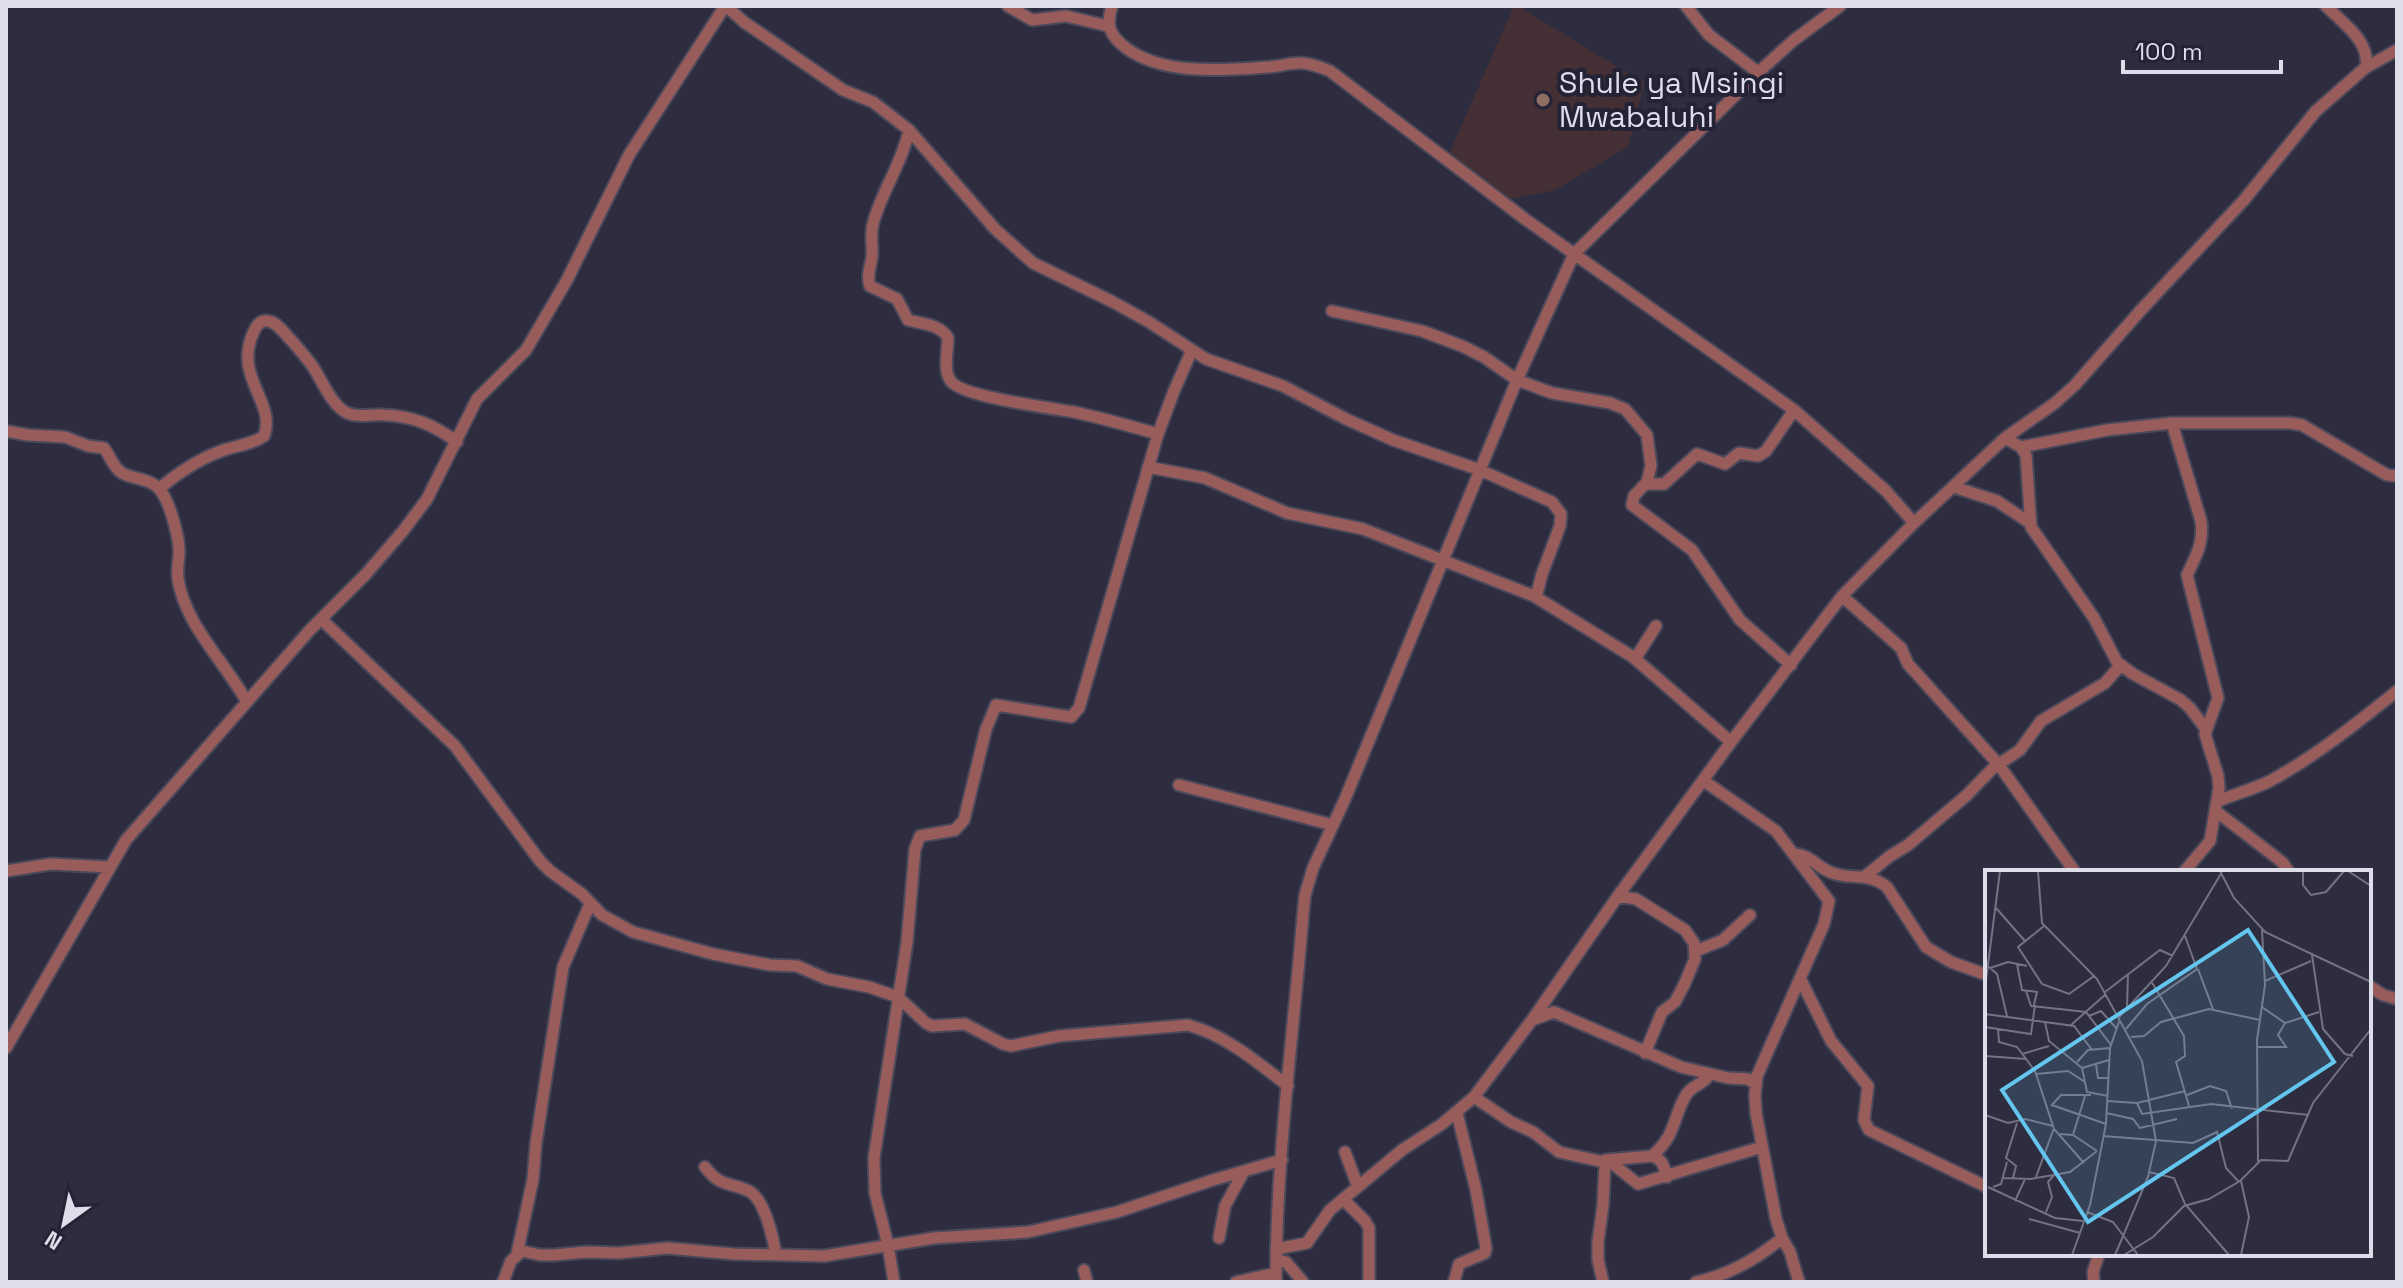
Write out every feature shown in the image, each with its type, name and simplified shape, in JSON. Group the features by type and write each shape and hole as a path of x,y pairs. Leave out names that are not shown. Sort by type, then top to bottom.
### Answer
{"street":[{"path":"6,1048 126,840 321,619 366,574 427,499 477,399 513,365 533,338 567,280 629,155 726,6 744,22 843,90 873,102 909,130 995,229 1033,263 1113,302 1221,365 1283,386 1393,440 1480,470 1552,502 1561,514 1560,526 1536,597"},
{"path":"1008,6 1032,20 1066,16 1108,26"},
{"path":"1112,6 1108,26 1115,39 1137,55 1194,69 1301,62 1330,71 1463,174 1794,410 1875,481 1914,523"},
{"path":"1686,6 1709,35 1759,73"},
{"path":"1236,1282 1276,1278 1282,1160 1305,895 1313,868 1517,380 1574,254 1794,40 1840,6"},
{"path":"2326,6 2364,46 2366,67"},
{"path":"1276,1254 1307,1243 1330,1210 1402,1150 1457,1113 1474,1097 1731,742 1842,596 2005,438 2075,385 2244,200 2316,111 2366,67 2397,50"},
{"path":"909,130 899,164 873,222 870,286 897,299 908,320 946,333 948,378 956,387 1158,434"},
{"path":"1332,311 1422,331 1484,357 1517,380 1552,393 1610,403 1625,409 1648,438 1651,466 1646,484 1634,496 1632,505 1692,550 1740,620 1791,665"},
{"path":"159,489 211,455 264,436 267,426 259,396 249,376 247,355 257,325 268,321 284,333 313,366 347,413 416,419 430,424 457,442"},
{"path":"894,1282 873,1177 877,1131 907,942 915,849 920,836 955,830 964,820 986,729 996,705 1071,717 1079,708 1158,434 1192,350"},
{"path":"1646,484 1668,482 1697,454 1725,464 1739,453 1758,456 1794,410"},
{"path":"2021,447 2107,430 2172,423 2297,424 2387,475 2397,476"},
{"path":"2172,423 2203,532 2200,550 2187,575 2218,698 2205,728 2218,776 2217,806 2210,841 2186,870"},
{"path":"6,431 65,437 88,446 104,448 120,472 150,482 159,489 170,511 178,545 177,573 182,597 247,702"},
{"path":"2005,438 2021,447 2027,460 2030,523"},
{"path":"1148,467 1205,478 1287,513 1363,529 1536,597 1614,643 1731,742"},
{"path":"1954,487 1997,501 2030,523 2094,618 2120,666 2181,700 2205,728"},
{"path":"1842,596 1901,648 1908,664 1999,765 2074,870"},
{"path":"321,619 455,746 540,861 615,924 652,938 745,960 797,966 827,979 869,987 898,997 932,1026 965,1024 1011,1046 1059,1036 1188,1025 1225,1040 1288,1086"},
{"path":"1635,659 1656,626"},
{"path":"1864,877 1908,845 2020,750 2041,721 2105,683 2120,666"},
{"path":"2217,806 2295,766 2397,691"},
{"path":"1704,781 1776,831 1826,897 1829,906 1756,1084 1756,1113 1762,1147 1782,1238 1790,1252 1799,1282"},
{"path":"1179,785 1333,825"},
{"path":"2217,806 2288,870"},
{"path":"1795,854 1806,856 1829,872 1872,878 1887,887 1926,947 1951,962 1985,974"},
{"path":"6,871 51,864 109,867"},
{"path":"1632,878 1636,899"},
{"path":"1618,896 1636,899 1685,930 1696,951 1678,997 1662,1012 1645,1053"},
{"path":"517,1254 533,1179 563,967 590,904"},
{"path":"1696,951 1723,940 1750,915"},
{"path":"1800,978 1827,1036 1868,1086 1864,1120 1869,1130 1985,1186"},
{"path":"2371,987 2397,999"},
{"path":"1549,996 1554,1012"},
{"path":"1532,1020 1554,1012 1681,1067 1728,1078 1742,1078 1756,1084"},
{"path":"1652,1156 1671,1134 1689,1090 1704,1082 1710,1074"},
{"path":"1474,1097 1506,1119 1533,1132 1559,1152 1604,1161 1638,1184 1762,1147"},
{"path":"1454,1282 1459,1264 1485,1253 1486,1248 1473,1176 1457,1113"},
{"path":"1345,1152 1358,1187"},
{"path":"1604,1161 1652,1156 1662,1162 1667,1177"},
{"path":"503,1282 511,1261 522,1251 540,1255 667,1248 734,1254 824,1256 934,1238 1036,1230 1117,1212 1282,1160"},
{"path":"1603,1282 1598,1242 1604,1161"},
{"path":"705,1167 720,1182 746,1190 757,1198 776,1255"},
{"path":"1219,1238 1225,1206 1244,1171"},
{"path":"1343,1199 1369,1228 1369,1282"},
{"path":"1696,1282 1721,1275 1767,1250 1782,1238"},
{"path":"1276,1254 1303,1282"},
{"path":"2094,1282 2093,1272 2098,1256"}],"shaded area":[{"path":"1514,6 1644,83 1628,147 1555,190 1501,201 1449,154"}],"place":[{"name":"Shule ya Msingi Mwabaluhi","path":"1543,100"}]}
